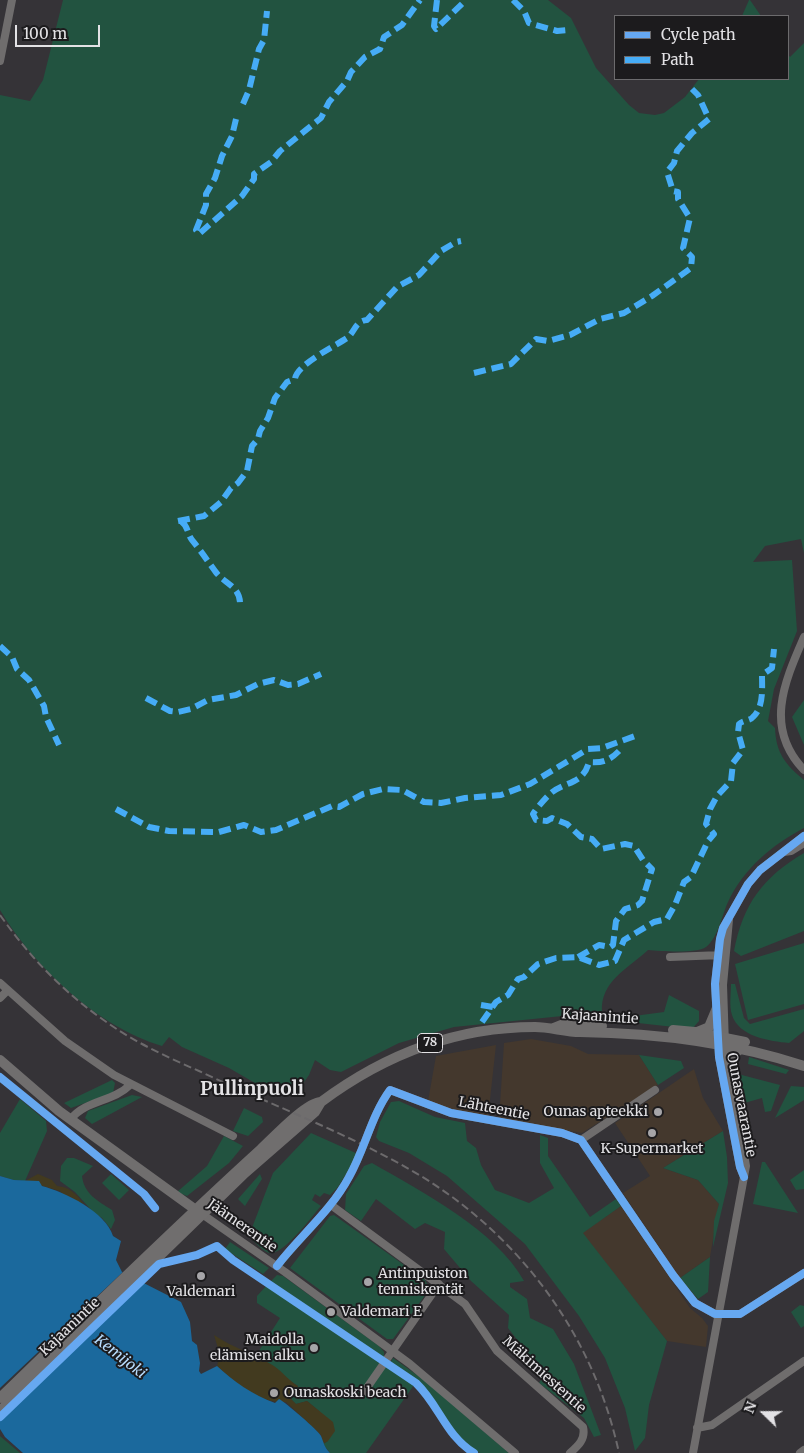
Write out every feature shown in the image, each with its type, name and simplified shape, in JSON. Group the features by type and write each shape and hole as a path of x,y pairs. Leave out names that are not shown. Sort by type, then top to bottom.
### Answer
{"main road":[{"path":"695,1032 709,1027 717,1008"},
{"name":"Kajaanintie","path":"554,1028 564,1024 695,1032 804,1060"},
{"name":"78","path":"154,1258 198,1212 295,1118 315,1102 321,1102 356,1078 417,1047 480,1031 529,1027 554,1028"},
{"name":"Kajaanintie","path":"554,1028 573,1032 721,1040 804,1066"},
{"path":"728,1064 733,1054 742,1048"},
{"name":"Jäämerentie","path":"0,1060 46,1101 198,1212"},
{"name":"Kajaanintie","path":"0,1398 154,1258"},
{"name":"Kajaanintie","path":"0,1411 154,1258"}],"street":[{"path":"0,61 12,0"},
{"path":"804,638 784,685 781,716 784,736 793,756 804,770"},
{"path":"721,1040 716,984 729,920 748,884 760,870 804,836"},
{"path":"784,852 791,851 804,843"},
{"path":"670,957 721,954"},
{"path":"721,954 721,1040"},
{"path":"0,983 65,1041 130,1086 233,1136"},
{"path":"0,998 8,990"},
{"name":"Ounasvaarantie","path":"693,1453 746,1158 728,1064 721,1040"},
{"name":"Ounasvaarantie","path":"721,1040 732,1130 744,1177"},
{"path":"71,1119 81,1108 118,1095 130,1086"},
{"name":"Lähteentie","path":"277,1266 330,1205 350,1177 382,1102 390,1090 451,1113 562,1133 581,1140"},
{"path":"655,1090 581,1140 690,1298 704,1310 719,1315 740,1314 804,1273"},
{"name":"Mäkimiestentie","path":"330,1205 439,1284 471,1310 497,1351 583,1427 584,1436 570,1453"},
{"name":"Jäämerentie","path":"198,1212 277,1266 392,1350 515,1453"},
{"path":"364,1392 439,1284"},
{"path":"697,1428 712,1425 804,1361"},
{"path":"800,1453 804,1450"}],"shaded area":[{"path":"531,1039 571,1046 588,1054 639,1055 658,1085 582,1133 499,1120 504,1043"},
{"path":"496,1045 488,1118 428,1101 436,1056"},
{"path":"694,1069 703,1098 723,1131 663,1168 698,1180 719,1204 710,1257 680,1278 623,1193 650,1176 615,1123"},
{"path":"621,1206 690,1308 708,1326 706,1347 667,1341 582,1233"}],"green space":[{"path":"63,0 548,0 571,18 596,68 629,105 639,113 655,115 664,113 685,97 698,80 789,80 789,56 790,57 804,43 804,553 801,539 765,546 753,562 792,560 797,631 774,689 768,721 775,728 777,744 783,757 804,780 804,828 770,850 742,878 728,902 714,938 706,947 695,951 648,950 610,984 603,1001 602,1012 454,1027 399,1043 341,1072 330,1070 315,1060 309,1075 297,1092 255,1083 229,1068 182,1047 169,1037 162,1046 114,1025 92,1010 49,973 14,931 0,910 0,95 30,101 43,80"},
{"path":"750,0 760,15 742,15"},
{"path":"804,700 804,745 792,717"},
{"path":"804,853 804,931 741,956 734,951 743,919 749,906 766,882"},
{"path":"804,943 804,1004 748,1020 735,964"},
{"path":"731,984 735,984 744,1018 750,1024 804,1009 804,1031 789,1043 764,1039 748,1033 741,1028 732,1015 730,1004"},
{"path":"669,995 699,1011 699,1021 692,1029 638,1023 634,1016 664,1012"},
{"path":"639,1055 681,1061 684,1068 658,1085"},
{"path":"749,1057 789,1070 786,1074 748,1064"},
{"path":"738,1074 780,1085 771,1111 765,1112 762,1098 741,1104"},
{"path":"112,1080 115,1083 113,1093 71,1108 64,1103"},
{"path":"791,1086 804,1087 804,1100 775,1118"},
{"path":"132,1095 142,1097 92,1124 85,1118 88,1111"},
{"path":"20,1099 46,1121 47,1131 25,1181 0,1176 0,1133"},
{"path":"399,1101 435,1117 465,1123 467,1141 476,1148 481,1165 495,1190 529,1203 554,1188 540,1163 540,1135 548,1138 548,1156 590,1217 616,1199 621,1206 583,1233 667,1341 649,1405 645,1438 635,1451 625,1408 605,1358 579,1316 525,1244 447,1176 409,1153 379,1141 376,1137 380,1122 391,1102"},
{"path":"244,1108 262,1117 263,1122 248,1136 233,1131"},
{"path":"723,1131 728,1183 713,1247 714,1221 719,1204 698,1180 663,1168"},
{"path":"311,1133 358,1154 338,1187 330,1195 324,1193 320,1197 315,1194 312,1200 321,1206 297,1234 282,1248 269,1253 250,1238 250,1233 273,1173"},
{"path":"224,1136 243,1146 229,1163 187,1196 177,1192 207,1166"},
{"path":"67,1158 74,1158 93,1166 82,1176 83,1182 93,1196 112,1210 115,1220 111,1229 75,1192 60,1181 61,1166"},
{"path":"762,1162 765,1162 798,1213 753,1204"},
{"path":"372,1163 435,1199 477,1229 496,1245 512,1263 524,1281 510,1283 510,1287 527,1299 530,1318 553,1329 574,1364 601,1435 594,1437 584,1418 539,1383 547,1371 529,1355 508,1328 509,1315 471,1281 444,1249 445,1232 425,1223 415,1229 376,1199 361,1221 345,1210 346,1194 364,1166"},
{"path":"804,1170 804,1189 796,1190 790,1180"},
{"path":"111,1174 129,1190 119,1200 102,1183"},
{"path":"260,1174 262,1179 245,1206 238,1199"},
{"path":"334,1215 425,1280 428,1286 426,1294 393,1339 387,1339 290,1268 330,1216"},
{"path":"230,1242 269,1268 263,1274 225,1249"},
{"path":"710,1257 708,1292 698,1299 680,1278"},
{"path":"277,1275 283,1276 379,1346 384,1352 384,1358 271,1281"},
{"path":"268,1284 414,1385 366,1453 330,1453 323,1444 328,1441 319,1411 307,1401 296,1404 291,1399 298,1386 255,1357 280,1318 257,1303 257,1296"},
{"path":"800,1305 804,1306 804,1326 801,1328 791,1312"},
{"path":"393,1358 424,1380 509,1453 480,1453 466,1444 447,1423 426,1390 390,1363"},
{"path":"0,1436 20,1453 0,1453"}],"sand":[{"path":"38,1174 52,1180 57,1186 69,1189 84,1204 67,1198 60,1191 25,1181"},
{"name":"Ounaskoski beach","path":"214,1335 274,1366 298,1386 291,1399 296,1404 307,1401 333,1422 335,1431 328,1441 323,1444 321,1435 286,1402 276,1402 257,1396 217,1366 220,1355"}],"water":[{"name":"Kemijoki","path":"0,1176 14,1180 39,1181 42,1186 73,1198 94,1211 109,1227 113,1236 121,1241 116,1260 122,1272 181,1302 190,1322 192,1341 197,1345 200,1363 199,1371 201,1374 217,1366 251,1392 275,1403 279,1399 319,1433 330,1453 23,1453 5,1437 0,1429"}],"pier":[{"path":"124,1271 145,1282 0,1420 0,1388"}],"railway":[{"path":"0,915 35,959 61,986 116,1029 163,1055 384,1155 448,1194 483,1222 516,1254 544,1288 569,1326 590,1366 607,1409 619,1453"}],"marked path":[{"path":"236,119 232,136 222,156 215,178 206,194 206,205 196,230 199,234 242,196 254,179 254,174 271,162 280,151 321,118 329,102 347,81 351,72 365,57 380,49 384,37 402,25 420,0"},
{"path":"437,0 434,26 436,29 466,0"},
{"path":"513,0 524,11 529,23 557,31 568,30"},
{"path":"243,104 249,90 259,49 264,40 267,11"},
{"path":"474,373 511,364 536,339 548,341 570,335 600,319 624,313 691,268 692,257 683,248 690,218 678,199 678,192 673,191 667,172 674,163 677,151 692,133 709,119 698,95 692,89"},
{"path":"178,521 204,516 221,502 231,488 238,483 247,471 252,446 258,439 275,398 287,382 295,379 297,374 309,362 347,338 360,322 367,320 397,287 419,275 441,251 461,241"},
{"path":"181,521 190,538 218,575 237,593 240,603"},
{"path":"0,646 12,657 17,669 29,680 44,706 46,717 59,745"},
{"path":"482,1022 496,1002 508,995 518,979 524,977 538,964 556,958 578,957 599,965 615,961 624,940 654,922 667,919 684,882 691,877 708,841 714,834 706,824 710,809 717,796 731,781 733,763 743,750 738,732 739,724 752,718 757,713 762,697 762,675 772,668 774,649"},
{"path":"146,698 170,711 178,712 191,709 208,700 236,695 258,684 274,680 288,685 298,684 321,674"},
{"path":"116,809 149,827 169,831 219,832 244,825 261,832 276,830 332,806 339,807 363,794 383,789 402,790 424,802 441,803 465,798 501,795 530,784 588,749 602,748 635,736"},
{"path":"578,957 599,945 610,947 613,945 616,921 625,909 638,905 642,901 652,869 643,860 634,846 625,844 601,849 592,839 581,837 567,824 552,818 547,821 536,820 533,814 556,789 578,779 589,762 605,761 619,751"},
{"path":"481,1005 493,1007"}],"cycle path":[{"path":"744,1177 740,1167 719,1057 715,984 720,939 723,928 748,884 760,870 804,836"},
{"path":"0,1077 144,1194 155,1208"},
{"path":"277,1266 342,1189 355,1166 383,1100 390,1090 451,1113 562,1133 581,1140 673,1275 695,1303 715,1314 740,1314 804,1273"},
{"path":"0,1417 159,1264 197,1255 217,1246 233,1260 416,1383 431,1401 456,1438 474,1453"}],"place":[{"name":"Ounas apteekki","path":"658,1112"},
{"name":"K-Supermarket","path":"652,1133"},
{"name":"Valdemari","path":"201,1276"},
{"name":"Antinpuiston tenniskentät","path":"368,1282"},
{"name":"Valdemari E","path":"331,1312"},
{"name":"Maidolla elämisen alku","path":"314,1348"},
{"name":"Ounaskoski beach","path":"274,1393"}],"district":[{"name":"Pullinpuoli","path":"252,1090"}]}
